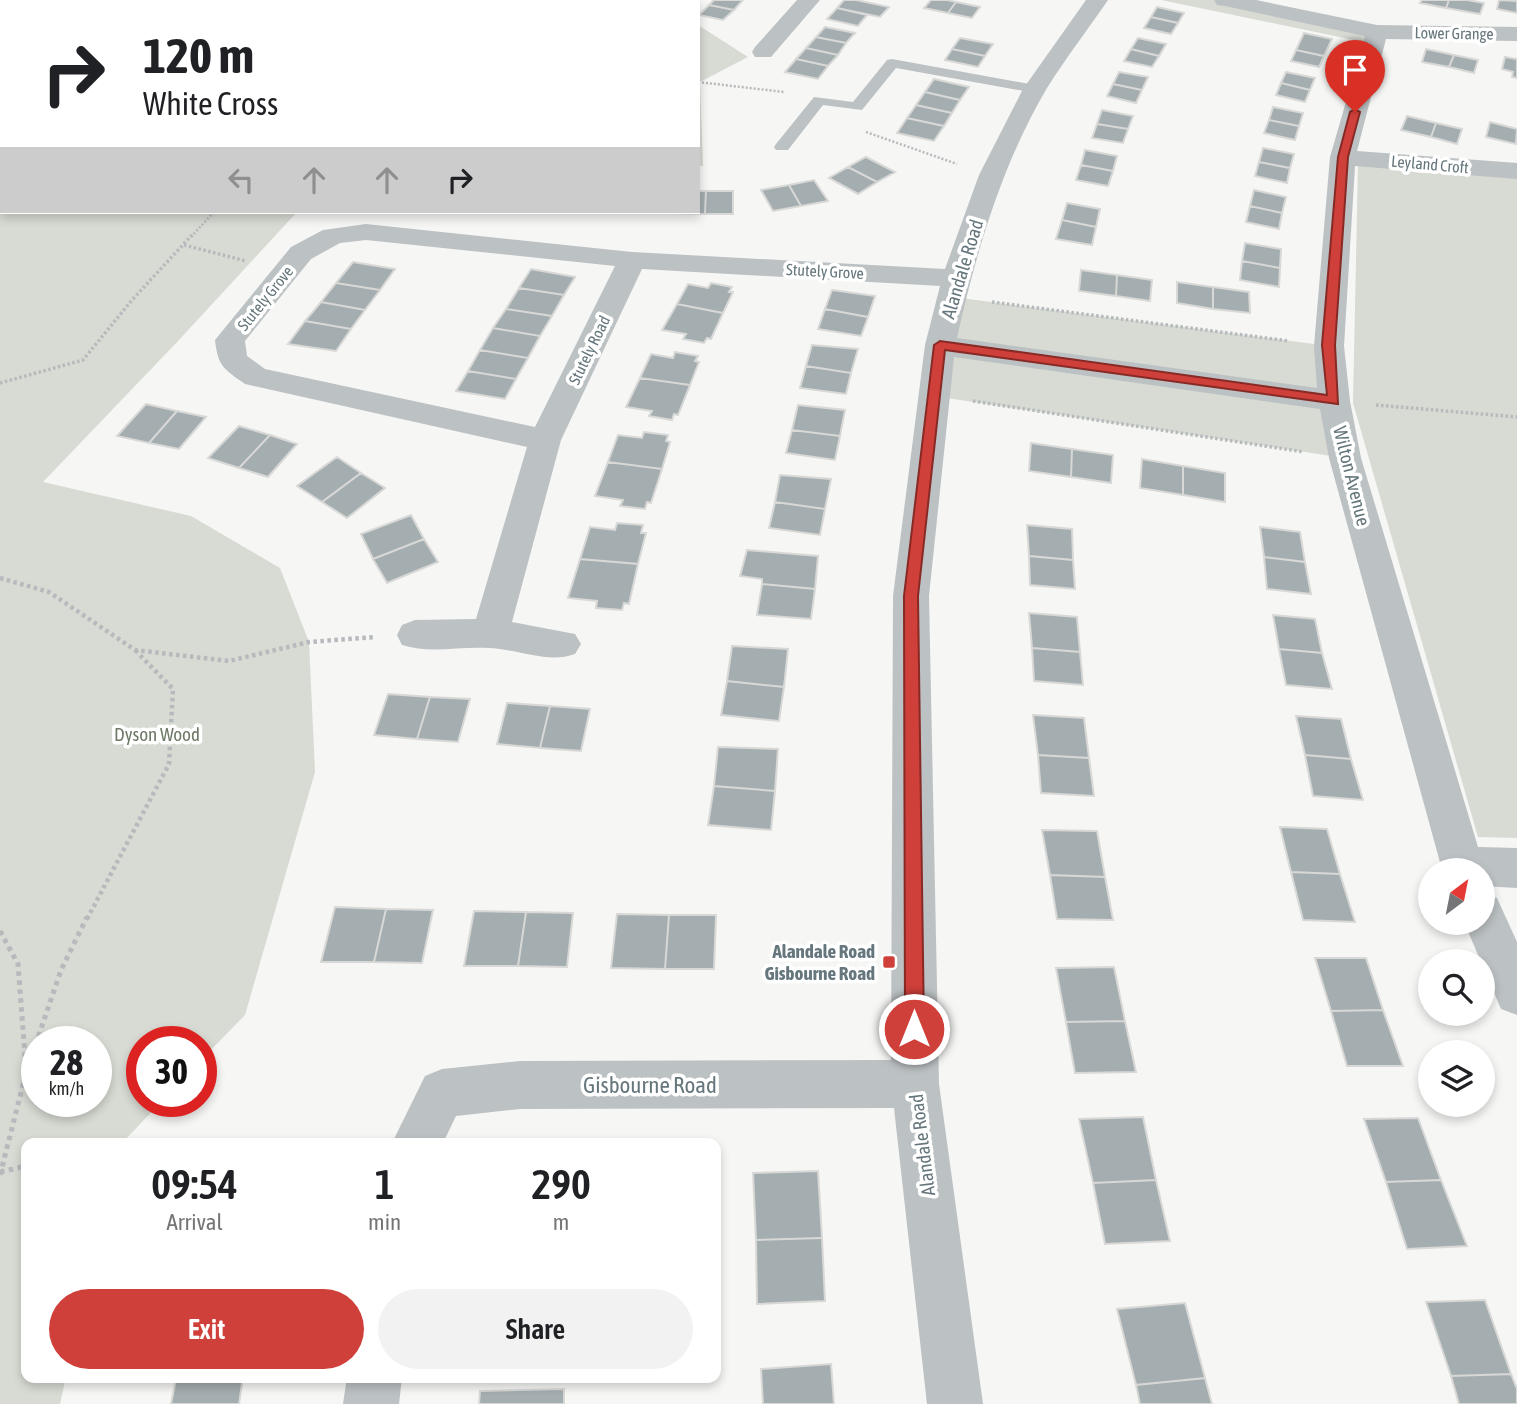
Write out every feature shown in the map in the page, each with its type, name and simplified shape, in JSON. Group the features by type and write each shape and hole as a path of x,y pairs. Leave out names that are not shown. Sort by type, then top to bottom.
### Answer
{"street":[{"path":"763,43 809,0"},
{"name":"Alandale Road","path":"955,1404 915,1083 911,596 940,345 955,287 992,175 1035,89 1097,0"},
{"name":"Lower Grange","path":"1226,0 1377,32 1517,34"},
{"name":"Wilton Avenue","path":"1377,32 1343,157 1329,345 1334,401 1345,458 1460,858"},
{"name":"Leyland Croft","path":"1343,157 1517,171"},
{"name":"Stutely Grove","path":"545,440 256,377 232,360 230,340 301,253 332,236 366,232 632,260 955,287"},
{"name":"Stutely Road","path":"545,440 632,260"},
{"path":"940,345 1334,401"},
{"path":"490,633 545,440"},
{"path":"415,635 490,633 562,644"},
{"path":"1495,868 1517,868"},
{"path":"1492,935 1517,993"},
{"name":"Gisbourne Road","path":"420,1138 442,1093 520,1086 915,1083"},
{"path":"371,1404 374,1383"}],"lane":[{"path":"782,148 814,106 857,107 892,63 1035,89"}],"path":[{"path":"700,82 798,94 814,106 992,175"},
{"path":"0,383 83,360 132,300 212,214"},
{"path":"183,245 286,271"},
{"path":"955,287 1329,345"},
{"path":"934,396 1345,458"},
{"path":"1334,401 1517,417"},
{"path":"0,578 49,593 135,650 173,689 169,764 122,849 61,970 42,1026"},
{"path":"135,650 229,661 309,642 415,635"},
{"path":"0,931 18,964 23,1026"},
{"path":"21,1092 0,1173 21,1167"}],"green space":[{"path":"1161,0 1225,0 1377,32 1373,44"},
{"path":"700,26 748,57 700,82"},
{"path":"700,82 703,166 700,166"},
{"path":"1358,164 1517,178 1517,838 1478,837 1353,403"},
{"name":"Dyson Wood","path":"0,214 295,214 43,482 191,516 280,568 309,642 315,772 245,1015 217,1044 217,1026 126,1026 126,1117 147,1117 127,1138 21,1138 21,1383 65,1383 60,1404 0,1404"},
{"path":"953,297 1329,346 1345,458 934,396"}],"building":[{"path":"714,0 743,0 734,10 709,5"},
{"path":"844,0 889,7 880,17 837,8"},
{"path":"931,0 956,2 948,13 924,8"},
{"path":"1422,0 1449,0 1446,8 1420,3"},
{"path":"1449,0 1484,3 1480,14 1446,8"},
{"path":"1499,0 1517,1 1517,13 1497,9"},
{"path":"956,2 980,7 972,18 948,13"},
{"path":"709,5 734,10 723,20 700,14"},
{"path":"1157,7 1184,13 1178,23 1151,17"},
{"path":"837,8 867,15 858,26 827,19"},
{"path":"1151,17 1178,23 1171,34 1144,28"},
{"path":"825,27 855,33 846,43 816,37"},
{"path":"1304,33 1332,39 1324,56 1296,50"},
{"path":"816,37 846,43 838,55 806,48"},
{"path":"960,38 993,44 985,56 952,49"},
{"path":"1138,38 1166,44 1159,56 1131,49"},
{"path":"806,48 838,55 828,66 796,59"},
{"path":"952,49 985,56 978,67 945,60"},
{"path":"1131,49 1159,56 1152,67 1124,61"},
{"path":"1426,49 1454,55 1449,67 1422,62"},
{"path":"1296,50 1324,56 1319,67 1291,61"},
{"path":"1454,55 1478,60 1474,73 1449,67"},
{"path":"1505,57 1517,59 1517,78 1512,77 1513,72 1502,69"},
{"path":"796,59 828,66 818,79 785,72"},
{"path":"1119,72 1148,77 1142,90 1113,84"},
{"path":"1286,72 1315,78 1310,90 1281,83"},
{"path":"934,79 969,87 960,100 925,92"},
{"path":"1281,83 1310,90 1305,102 1276,95"},
{"path":"1113,84 1142,90 1136,103 1107,96"},
{"path":"925,92 960,100 952,113 916,105"},
{"path":"916,105 952,113 944,126 907,118"},
{"path":"1273,107 1303,113 1299,126 1269,120"},
{"path":"1102,110 1133,116 1128,129 1097,124"},
{"path":"1407,116 1436,123 1431,137 1401,130"},
{"path":"907,118 944,126 934,141 897,133"},
{"path":"1269,120 1299,126 1295,140 1264,133"},
{"path":"1490,122 1517,129 1516,144 1486,137"},
{"path":"1436,123 1462,129 1457,144 1431,137"},
{"path":"1097,124 1128,129 1123,143 1092,138"},
{"path":"1263,148 1294,154 1290,168 1259,162"},
{"path":"1085,150 1117,156 1113,171 1081,165"},
{"path":"866,157 895,172 877,182 848,167"},
{"path":"1259,162 1290,168 1287,183 1255,176"},
{"path":"1081,165 1113,171 1108,186 1076,180"},
{"path":"848,167 877,182 858,194 829,178"},
{"path":"814,180 828,201 801,206 789,185"},
{"path":"789,185 801,206 773,211 761,190"},
{"path":"1254,190 1286,197 1282,213 1250,206"},
{"path":"700,191 706,191 705,214 700,214"},
{"path":"706,191 733,191 733,214 705,214"},
{"path":"1067,203 1100,209 1096,227 1062,220"},
{"path":"1250,206 1282,213 1279,229 1246,222"},
{"path":"1062,220 1096,227 1092,245 1056,239"},
{"path":"1245,243 1281,249 1280,268 1242,261"},
{"path":"1242,261 1280,268 1279,287 1240,280"},
{"path":"353,262 395,269 380,290 336,283"},
{"path":"531,269 575,277 564,295 519,288"},
{"path":"1081,270 1117,275 1116,296 1079,291"},
{"path":"1117,275 1152,280 1150,301 1116,296"},
{"path":"1177,282 1213,287 1213,309 1177,303"},
{"path":"336,283 380,290 365,310 321,302"},
{"path":"711,283 732,287 729,292 733,292 723,313 677,304 688,284 708,288"},
{"path":"1213,287 1249,292 1250,313 1213,309"},
{"path":"519,288 564,295 552,316 506,309"},
{"path":"832,290 875,296 868,317 825,309"},
{"path":"321,302 365,310 351,329 305,321"},
{"path":"677,304 723,313 711,339 707,338 704,343 683,339 686,334 662,330"},
{"path":"506,309 552,316 540,336 493,328"},
{"path":"825,309 868,317 861,336 818,329"},
{"path":"305,321 351,329 336,351 288,344"},
{"path":"493,328 540,336 528,358 480,350"},
{"path":"812,345 858,349 851,373 806,366"},
{"path":"480,350 528,358 516,379 468,371"},
{"path":"675,352 698,356 695,361 699,362 690,385 640,378 651,354 673,358"},
{"path":"806,366 851,373 846,394 800,388"},
{"path":"468,371 516,379 505,399 456,391"},
{"path":"640,378 690,385 678,415 674,414 672,420 649,416 652,411 626,407"},
{"path":"146,404 177,411 149,443 117,436"},
{"path":"798,405 845,410 840,436 792,430"},
{"path":"177,411 206,417 179,449 149,443"},
{"path":"239,426 270,435 239,468 208,458"},
{"path":"792,430 840,436 835,460 786,453"},
{"path":"644,432 668,435 666,441 670,442 662,469 608,462 618,435 642,438"},
{"path":"270,435 297,444 268,477 239,468"},
{"path":"1031,443 1072,449 1071,477 1029,471"},
{"path":"1072,449 1113,455 1111,483 1071,477"},
{"path":"337,457 361,473 322,502 297,486"},
{"path":"1142,459 1183,466 1183,495 1140,488"},
{"path":"608,462 662,469 651,503 647,502 645,509 620,506 623,500 595,496"},
{"path":"1183,466 1225,473 1225,502 1183,495"},
{"path":"361,473 385,488 347,518 322,502"},
{"path":"780,475 831,479 825,509 775,502"},
{"path":"775,502 825,509 820,535 769,528"},
{"path":"411,515 424,539 373,559 361,534"},
{"path":"617,523 643,525 641,533 646,533 638,564 580,559 590,527 615,530"},
{"path":"1027,525 1072,529 1073,560 1029,556"},
{"path":"1260,527 1300,532 1305,562 1264,557"},
{"path":"424,539 438,562 387,583 373,559"},
{"path":"747,550 818,556 815,589 762,584 762,579 740,576"},
{"path":"1029,556 1073,560 1075,589 1030,585"},
{"path":"1264,557 1305,562 1311,594 1267,589"},
{"path":"580,559 638,564 629,604 624,603 622,610 596,608 597,601 568,598"},
{"path":"762,584 815,589 811,619 757,615"},
{"path":"1029,613 1077,617 1080,652 1032,648"},
{"path":"1273,615 1315,619 1322,653 1279,649"},
{"path":"732,646 788,649 784,687 727,681"},
{"path":"1032,648 1080,652 1083,685 1034,681"},
{"path":"1279,649 1322,653 1332,689 1286,685"},
{"path":"727,681 784,687 779,721 721,715"},
{"path":"388,694 430,697 417,739 374,735"},
{"path":"430,697 470,699 458,742 417,739"},
{"path":"507,703 550,706 540,748 497,744"},
{"path":"550,706 590,709 581,751 540,748"},
{"path":"1033,715 1084,718 1089,758 1038,755"},
{"path":"1296,716 1341,719 1351,759 1305,755"},
{"path":"718,747 778,749 775,791 714,786"},
{"path":"1038,755 1089,758 1094,796 1041,793"},
{"path":"1305,755 1351,759 1363,800 1313,796"},
{"path":"714,786 775,791 771,830 708,825"},
{"path":"1280,827 1327,829 1340,874 1291,872"},
{"path":"1042,830 1097,831 1105,877 1050,875"},
{"path":"1291,872 1340,874 1355,922 1303,920"},
{"path":"1050,875 1105,877 1113,920 1057,919"},
{"path":"335,907 386,909 374,962 321,962"},
{"path":"386,909 433,910 422,963 374,962"},
{"path":"474,911 526,912 518,966 464,966"},
{"path":"526,912 573,913 567,967 518,966"},
{"path":"617,914 669,915 665,969 611,968"},
{"path":"669,915 716,915 714,969 665,969"},
{"path":"1315,958 1366,958 1383,1010 1331,1011"},
{"path":"1114,967 1125,1021 1066,1022 1056,968"},
{"path":"1383,1010 1403,1066 1347,1066 1331,1011"},
{"path":"1125,1021 1136,1072 1075,1073 1066,1022"},
{"path":"1143,1117 1156,1180 1093,1183 1079,1119"},
{"path":"1418,1118 1441,1180 1386,1182 1364,1119"},
{"path":"818,1171 822,1238 756,1240 753,1173"},
{"path":"1156,1180 1170,1241 1105,1244 1093,1183"},
{"path":"1441,1180 1467,1246 1407,1249 1386,1182"},
{"path":"822,1238 825,1301 757,1304 756,1240"},
{"path":"1485,1300 1511,1374 1451,1376 1426,1302"},
{"path":"1185,1303 1205,1378 1136,1385 1117,1309"},
{"path":"831,1364 834,1404 763,1404 761,1369"},
{"path":"1511,1374 1517,1389 1517,1404 1459,1404 1451,1376"},
{"path":"1205,1378 1212,1404 1140,1404 1136,1385"},
{"path":"175,1383 242,1383 239,1404 171,1404"},
{"path":"564,1389 564,1404 479,1404 480,1391"}],"place":[{"name":"Alandale Road Gisbourne Road","path":"889,962"}],"route":[{"path":"914,1029 911,596 940,345 1334,401 1329,345 1343,157 1355,112"}]}
